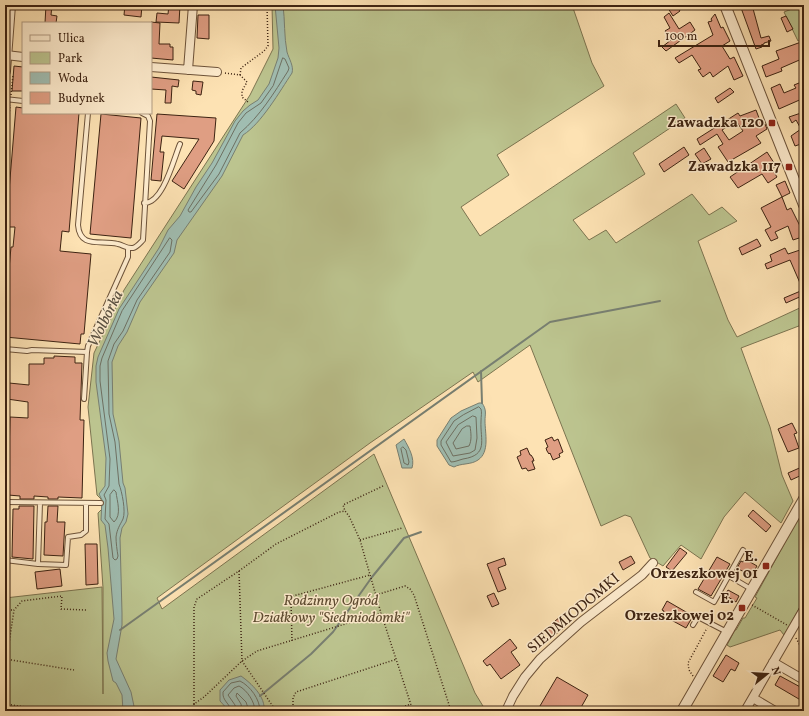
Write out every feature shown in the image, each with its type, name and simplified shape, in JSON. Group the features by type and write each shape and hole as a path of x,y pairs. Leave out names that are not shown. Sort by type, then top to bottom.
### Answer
{"street":[{"path":"5,71 10,56 10,5"},
{"path":"188,70 193,5"},
{"path":"725,5 804,205"},
{"path":"10,56 22,57"},
{"path":"152,67 217,72"},
{"path":"682,711 804,499"},
{"name":"SIEDMIODOMKI","path":"506,711 513,696 525,677 540,659 582,622 642,575 653,563"},
{"path":"745,711 803,612"},
{"path":"774,662 804,680"},
{"path":"753,698 775,711"}],"lane":[{"path":"5,99 22,101"},
{"path":"88,114 78,232 85,240 90,242 118,244 128,248 133,248 139,245 143,240 150,121 148,116 144,114"},
{"path":"144,203 148,204 154,201 165,185 180,144"},
{"path":"84,399 88,346 128,257 128,248"},
{"path":"5,349 27,352 32,350 87,352"},
{"path":"5,502 101,503"},
{"path":"38,564 40,503"},
{"path":"5,560 38,564 66,565 68,537 81,535 86,531 86,504"},
{"path":"696,592 714,602 743,550"},
{"path":"729,576 752,590"},
{"path":"693,625 698,617 727,633"}],"path":[{"path":"240,75 241,68 264,51 268,46 267,5"},
{"path":"5,168 11,100 10,56"},
{"path":"217,72 240,75 247,82 242,91 242,97 248,102"},
{"path":"383,486 343,505 344,511 349,516 360,540 381,612 414,711"},
{"path":"194,711 194,607 197,599 276,544 338,512 344,511"},
{"path":"360,540 402,528"},
{"path":"239,571 242,661 274,708 271,711"},
{"path":"292,641 291,601 293,596 370,575"},
{"path":"376,595 405,586 410,589 416,602 451,711"},
{"path":"5,670 14,610 22,601 62,596 61,609 86,610"},
{"path":"752,605 793,628"},
{"path":"5,610 14,610"},
{"path":"194,704 204,697 242,661 257,651 381,612"},
{"path":"699,682 689,670 688,663 707,628 715,626"},
{"path":"796,638 804,653"},
{"path":"6,659 74,670"},
{"path":"293,711 293,698 296,692 397,660"},
{"path":"5,704 53,711"},
{"path":"391,711 411,704"}],"green space":[{"name":"Rodzinny Ogród Działkowy \"Siedmiodomki\"","path":"272,5 572,5 592,63 604,86 497,155 509,175 461,207 480,236 676,104 685,118 633,153 645,174 573,220 589,240 606,230 616,243 692,194 709,215 722,207 737,221 698,241 728,320 737,337 804,306 804,324 741,348 770,427 782,475 793,501 781,523 745,492 724,517 701,559 681,545 663,566 650,558 631,517 625,515 601,526 530,345 478,382 473,372 370,443 157,598 162,609 374,454 475,693 486,711 5,711 5,598 102,587 103,694 103,588 98,513 102,509 101,499 97,495 88,407 94,353 124,290 250,95 273,49"},
{"path":"804,5 804,39 798,41 784,12"},
{"path":"804,508 804,600 784,635 780,630 730,647 727,645 735,630 743,618 745,618 757,598 755,597"}],"water":[{"path":"275,5 283,5 286,46 292,65 292,73 276,98 257,123 243,135 222,176 177,240 174,253 140,302 127,332 118,346 112,362 113,414 119,441 128,514 126,522 122,528 120,538 122,625 116,659 131,692 135,711 123,711 122,695 116,683 113,681 107,653 114,619 108,548 105,525 101,520 102,500 99,494 105,486 106,458 96,382 96,366 98,357 119,309 159,248 168,230 180,216 235,121 243,111 258,100 269,84 278,58 279,48"},
{"path":"482,403 485,408 486,442 482,457 475,462 454,467 449,465 437,446 437,440 451,418 461,411"},
{"path":"404,439 410,449 413,461 412,468 402,468 396,445"},
{"path":"241,676 257,691 263,701 264,711 229,711 220,701 220,690 229,680"}],"building":[{"path":"46,5 52,5 51,15 57,16 56,22 45,22"},
{"path":"125,5 142,5 141,17 124,15"},
{"path":"169,5 180,5 179,23 156,22 157,13 168,14"},
{"path":"666,5 676,5 680,11 673,16"},
{"path":"740,5 752,5 761,38 769,36 771,41 764,43 761,45 762,47 756,49"},
{"path":"669,13 679,29 690,22 695,30 666,51 662,47 671,40 665,31 670,28 664,17"},
{"path":"715,14 721,28 723,27 730,41 722,46 730,59 734,57 743,76 734,80 728,66 713,77 710,72 703,77 698,70 701,69 692,55 679,63 675,58 713,35 708,22 712,21 711,19"},
{"path":"198,15 209,15 209,39 197,38"},
{"path":"786,16 793,29 787,32 781,18"},
{"path":"152,22 160,23 159,44 170,44 170,47 173,47 173,60 152,58"},
{"path":"804,41 804,58 781,68 782,71 766,77 762,66 779,59 776,51"},
{"path":"14,66 22,67 22,91 12,91"},
{"path":"152,77 179,80 178,87 172,86 171,103 165,103 166,90 152,89"},
{"path":"193,81 203,82 201,95 196,94 196,91 192,90"},
{"path":"804,81 804,98 779,109 771,88 780,84 784,93 796,88 794,85"},
{"path":"730,88 734,92 718,103 715,98"},
{"path":"16,107 22,108 22,114 79,114 69,232 62,231 60,251 91,254 84,334 81,334 80,344 5,337 5,314 11,247 13,247 15,227 6,227"},
{"path":"756,110 762,126 765,124 767,129 756,136 761,143 728,162 718,147 723,144 717,134 700,145 697,139 738,113 740,116","holes":["736,121 743,131 729,140 722,130"]},
{"path":"804,112 804,143 795,146 791,136 801,129 796,120 792,123 789,117"},
{"path":"101,114 141,118 131,238 90,234"},
{"path":"157,114 216,118 214,141 184,189 172,181 199,139 162,136 160,152 164,152 161,181 151,180"},
{"path":"684,147 689,155 664,172 659,164"},
{"path":"704,148 711,159 702,164 695,154"},
{"path":"767,152 776,166 772,169 777,177 768,183 762,174 738,188 730,177"},
{"path":"785,181 790,193 782,197 776,185"},
{"path":"782,197 787,210 791,208 804,234 804,295 786,303 784,298 803,290 790,260 767,269 765,264 772,261 770,255 785,248 788,254 803,249 799,238 793,240 788,226 775,232 778,238 771,241 765,230 771,227 761,208"},
{"path":"757,239 761,246 742,255 739,248"},
{"path":"54,356 75,357 75,363 82,363 80,420 84,420 82,498 58,497 58,499 48,499 48,497 34,496 34,499 20,499 20,496 8,495 10,417 28,418 28,402 7,399 9,383 29,385 29,364 44,364 44,358 54,358"},
{"path":"792,423 797,433 794,434 799,448 788,452 778,429"},
{"path":"552,437 554,441 558,439 563,452 559,454 560,457 553,460 550,453 549,454 547,451 546,448 548,447 545,440"},
{"path":"527,448 533,458 534,461 532,461 535,469 528,471 526,468 522,469 517,457 521,455 520,451"},
{"path":"804,466 804,474 791,480 788,473"},
{"path":"19,506 34,506 33,559 12,557 13,509 19,509"},
{"path":"48,506 58,506 57,522 65,522 63,556 44,555 45,522 47,522"},
{"path":"753,510 771,526 766,532 748,516"},
{"path":"85,544 97,544 98,584 86,585"},
{"path":"680,548 687,553 672,571 666,567"},
{"path":"631,556 635,563 623,570 619,562"},
{"path":"717,557 730,564 711,596 698,589"},
{"path":"504,558 506,565 498,568 506,589 498,592 487,564"},
{"path":"745,559 757,566 751,576 737,568 741,561 743,562"},
{"path":"60,569 62,586 37,589 35,572"},
{"path":"728,590 739,596 736,602 725,595"},
{"path":"494,593 499,604 492,607 487,596"},
{"path":"667,601 693,616 686,628 662,615 664,611 662,610"},
{"path":"560,617 566,626 551,638 545,631"},
{"path":"510,639 517,648 511,652 520,665 501,679 490,664 487,666 483,661"},
{"path":"726,655 739,663 735,671 731,669 723,682 713,676"},
{"path":"780,676 804,689 804,702 775,685"},
{"path":"557,677 588,695 579,711 537,711"}],"waterway":[{"path":"120,630 550,322 660,301"},
{"path":"481,371 482,403"},
{"path":"260,696 311,654 333,632 372,577 404,538 421,532"}],"place":[{"name":"Zawadzka 120","path":"772,123"},
{"name":"Zawadzka 117","path":"789,167"},
{"name":"E. Orzeszkowej 01","path":"766,566"},
{"name":"E. Orzeszkowej 02","path":"742,608"}],"water label":[{"name":"Wolbórka","path":"106,319"}]}
